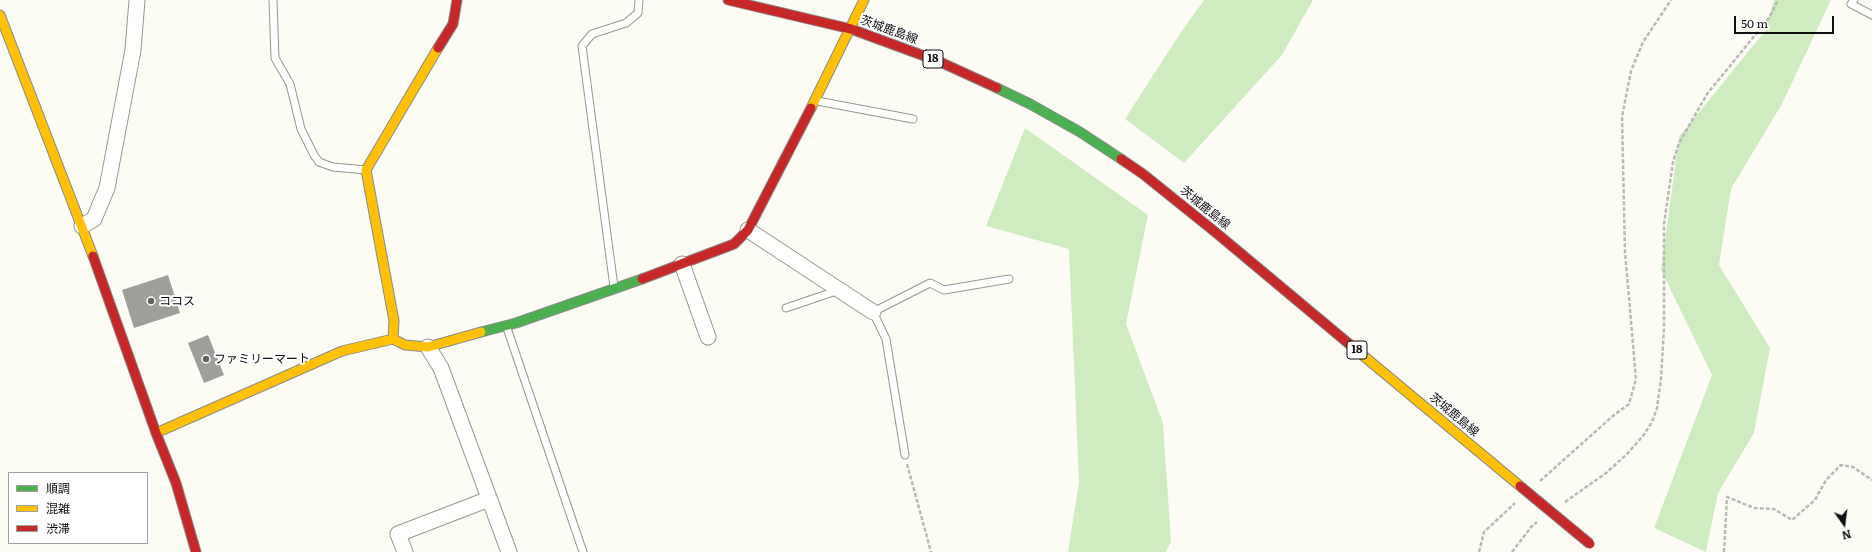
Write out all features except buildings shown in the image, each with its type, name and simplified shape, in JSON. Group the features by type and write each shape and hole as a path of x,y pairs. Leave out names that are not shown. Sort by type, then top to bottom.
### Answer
{"street":[{"path":"82,226 94,219 106,188 133,50 137,0"},
{"path":"393,339 394,321 366,170 453,24 457,0"},
{"name":"茨城鹿島線","path":"728,0 852,29 938,61 1030,104 1122,158 1144,174 1599,552"},
{"path":"156,433 342,351 393,339 405,345 428,347 506,326 614,290 734,244 748,230 852,29 864,0"},
{"path":"0,15 82,226 156,433 176,483 196,552"},
{"path":"748,230 873,312"},
{"path":"682,264 708,337"},
{"path":"428,347 441,368 509,552"},
{"path":"405,552 398,534 489,499"}],"lane":[{"path":"273,0 275,58 290,84 302,129 314,155 319,162 333,167 366,170"},
{"path":"614,290 582,46 592,34 626,23 638,13 639,0"},
{"path":"1854,0 1851,4 1872,14"},
{"path":"815,101 913,119"},
{"path":"905,455 886,339 873,312 930,283 944,290 1009,279"},
{"path":"786,308 839,290"},
{"path":"506,326 583,552"}],"path":[{"path":"1537,484 1614,415 1629,404 1636,379 1625,252 1622,117 1631,71 1643,42 1671,0"},
{"path":"1562,504 1606,473 1626,455 1643,436 1652,422 1661,379 1664,328 1664,224 1673,162 1679,143 1707,94 1769,18 1778,0"},
{"path":"905,455 930,552"},
{"path":"1724,552 1727,498 1754,508 1774,509 1792,520 1815,500 1826,480 1841,465 1853,467 1872,480"},
{"path":"1479,552 1484,532 1519,500"},
{"path":"1512,552 1532,526 1538,521"}],"green space":[{"path":"1204,0 1313,0 1282,55 1184,163 1125,119 1181,32"},
{"path":"1774,0 1831,0 1782,104 1731,189 1719,265 1770,348 1754,433 1718,493 1706,552 1654,528 1712,375 1661,270 1679,137 1765,31"},
{"path":"1025,128 1148,215 1126,324 1163,423 1171,541 1166,552 1068,552 1079,482 1069,249 986,226"}],"traffic: fast":[{"path":"997,88 1030,104 1080,132 1121,159"},
{"path":"481,332 516,323 642,279"}],"traffic: slow":[{"path":"811,108 864,0"},
{"path":"0,15 93,256"},
{"path":"393,339 394,321 366,170 438,48"},
{"path":"156,433 342,351 393,339 405,345 428,347 481,332"},
{"path":"1354,348 1520,486"}],"traffic: jam":[{"path":"438,48 453,24 457,0"},
{"path":"728,0 851,29 938,61 997,88"},
{"path":"642,279 734,244 748,230 811,108"},
{"path":"1121,159 1143,174 1214,231 1354,348"},
{"path":"93,256 156,433 176,483 196,552"},
{"path":"1520,486 1590,544"}],"place":[{"name":"ココス","path":"151,301"},
{"name":"ファミリーマート","path":"206,359"}]}
